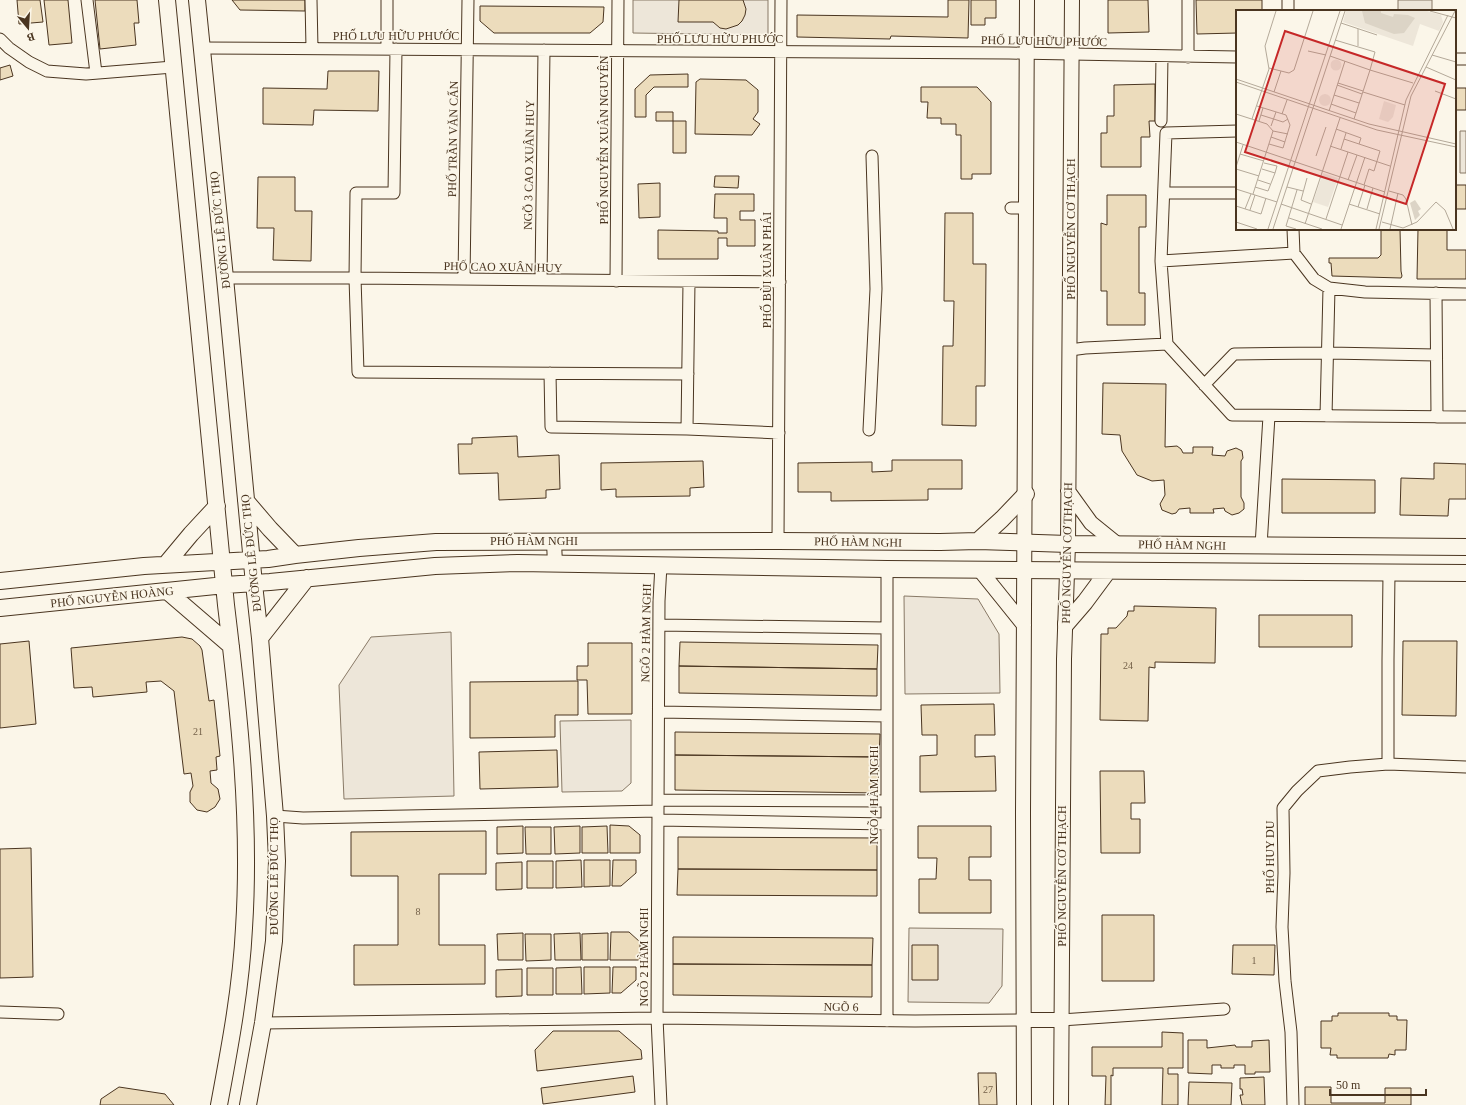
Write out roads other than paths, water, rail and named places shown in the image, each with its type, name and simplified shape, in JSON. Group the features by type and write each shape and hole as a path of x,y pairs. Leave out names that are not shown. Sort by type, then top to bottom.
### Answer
{"main road":[{"path":"167,0 245,787 245,912 242,963 219,1105"},
{"name":"ĐƯỜNG LÊ ĐỨC THỌ","path":"197,0 260,638 275,816 277,861 274,941 263,1023 248,1105"},
{"path":"978,541 1026,494"},
{"path":"246,501 270,529 295,554"},
{"path":"166,564 217,506"},
{"name":"PHỐ HÀM NGHI","path":"223,560 268,559 295,554 436,542 978,541 1068,544 1466,547"},
{"path":"0,581 166,564 223,560"},
{"name":"PHỐ HÀM NGHI","path":"254,584 435,566 518,563 887,569 1466,573"},
{"path":"1066,624 1085,602 1108,571"},
{"path":"260,638 307,578"},
{"name":"PHỐ NGUYỄN HOÀNG","path":"0,608 225,585 254,584"},
{"path":"167,591 231,646"}],"street":[{"path":"87,0 96,73"},
{"path":"311,0 312,48"},
{"path":"387,0 391,49 394,193 356,193 355,278 358,372 688,374"},
{"name":"PHỐ TRẦN VĂN CẨN","path":"464,279 468,0"},
{"name":"PHỐ NGUYỄN XUÂN NGUYÊN","path":"616,280 618,0"},
{"name":"PHỐ BÙI XUÂN PHÁI","path":"778,541 781,0"},
{"path":"1024,1105 1023,814 1028,0"},
{"name":"PHỐ NGUYỄN CƠ THẠCH","path":"1061,1105 1064,666 1068,570 1072,0"},
{"path":"1188,0 1188,56"},
{"path":"0,39 9,48 29,62 47,71 86,74 173,67"},
{"name":"PHỐ LƯU HỮU PHƯỚC","path":"202,48 1027,53 1236,57"},
{"name":"NGÕ 3 CAO XUÂN HUY","path":"541,280 544,50"},
{"path":"1161,121 1162,56"},
{"path":"1456,58 1466,59"},
{"path":"1236,131 1166,133 1161,261 1168,344 1204,386 1232,415 1466,417"},
{"path":"869,430 876,289 872,156"},
{"path":"1164,193 1236,193"},
{"path":"1011,208 1027,208"},
{"path":"1293,230 1294,253 1314,278 1330,288 1365,292 1466,294"},
{"path":"1161,261 1294,253"},
{"name":"PHỐ CAO XUÂN HUY","path":"225,278 780,282"},
{"path":"687,429 688,282"},
{"path":"1326,416 1330,288"},
{"path":"1436,293 1438,417"},
{"path":"1070,350 1168,344"},
{"path":"1204,386 1234,354 1328,352 1436,355"},
{"path":"550,373 551,427 687,429 779,433"},
{"path":"1261,546 1269,416"},
{"path":"1068,491 1091,522 1117,544"},
{"path":"554,542 555,564"},
{"name":"NGÕ 2 HÀM NGHI","path":"263,1023 657,1018 659,625 661,565"},
{"name":"NGÕ 4 HÀM NGHI","path":"886,1021 887,569"},
{"path":"979,569 1024,625"},
{"path":"1388,764 1389,572"},
{"path":"659,625 886,628"},
{"path":"659,712 886,716"},
{"name":"PHỐ HUY DU","path":"1293,1105 1291,1032 1285,981 1282,927 1284,873 1283,808 1297,791 1318,771 1388,764 1466,767"},
{"path":"275,816 303,818 658,810 887,801"},
{"path":"658,810 887,824"},
{"path":"1024,1020 1061,1020 1224,1009"},
{"path":"0,1012 58,1014"},
{"path":"657,1018 661,1105"},
{"name":"NGÕ 6","path":"657,1018 886,1021 1024,1020"}]}
